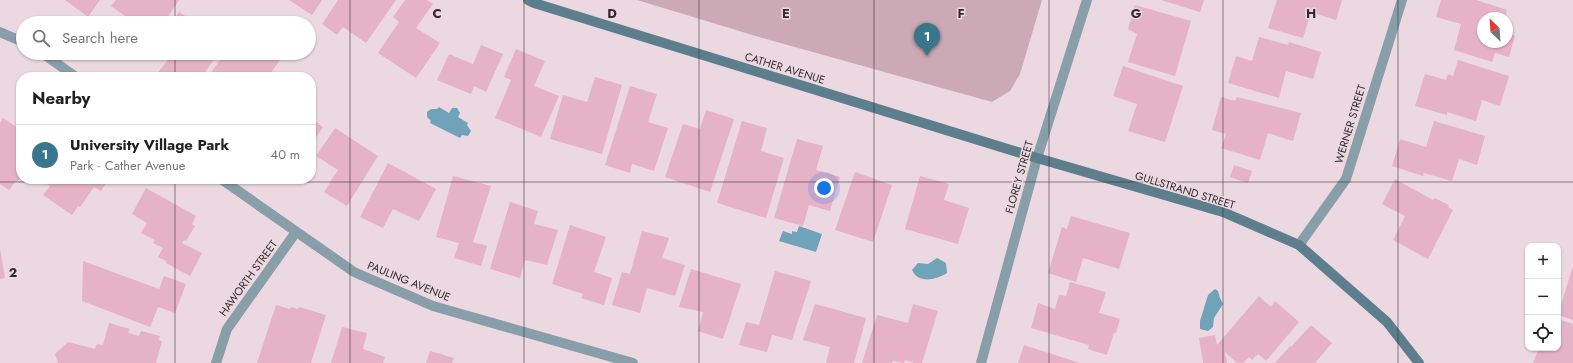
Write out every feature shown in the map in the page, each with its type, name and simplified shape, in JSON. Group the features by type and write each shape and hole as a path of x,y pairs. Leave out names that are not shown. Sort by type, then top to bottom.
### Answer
{"street":[{"name":"CATHER AVENUE","path":"528,0 541,6 1036,158"},
{"name":"FLOREY STREET","path":"981,363 1036,158 1087,0"},
{"name":"WERNER STREET","path":"1299,245 1346,179 1402,0"},
{"path":"0,32 16,39"},
{"path":"52,60 69,72"},
{"name":"GULLSTRAND STREET","path":"1036,158 1222,212 1299,245 1387,322 1419,363"},
{"name":"PAULING AVENUE","path":"228,184 354,272 433,306 633,363"},
{"name":"HAWORTH STREET","path":"216,363 226,329 296,232"}],"shaded area":[{"path":"637,0 1042,0 1020,74 1010,91 992,102 766,39"}],"water":[{"path":"439,107 449,113 452,108 457,108 460,113 458,117 468,123 467,125 471,131 468,136 462,135 460,138 430,123 431,121 427,117 427,112 431,109 437,109"},
{"path":"799,226 822,234 816,252 779,241 783,231 792,234 792,231 797,232"},
{"path":"937,258 946,263 947,273 933,279 923,279 918,277 912,270 918,263 928,264"},
{"path":"1215,289 1218,291 1223,304 1214,318 1213,327 1208,331 1200,329 1200,321 1208,295"}],"building":[{"path":"65,0 100,0 89,16"},
{"path":"116,0 179,0 169,16 125,16 111,6"},
{"path":"289,0 322,0 312,15"},
{"path":"338,0 396,0 366,43 343,27 337,35 322,24"},
{"path":"405,0 427,0 433,4 416,28 440,43 416,78 378,53 399,22 393,17"},
{"path":"1161,0 1204,0 1200,12"},
{"path":"1277,0 1342,0 1336,20 1311,12 1303,38 1268,28"},
{"path":"1441,0 1476,0 1507,10 1506,12 1477,12 1477,48 1512,48 1509,57 1495,53 1492,62 1454,50 1461,24 1436,17"},
{"path":"1135,5 1191,21 1175,76 1128,62 1137,34 1128,29"},
{"path":"179,12 185,16 176,16"},
{"path":"1259,37 1288,45 1289,42 1321,52 1313,79 1286,71 1279,98 1228,83 1236,56 1252,61"},
{"path":"481,45 503,54 486,92 474,86 471,94 437,80 449,54 473,64"},
{"path":"516,49 545,61 534,86 559,96 541,137 495,118 511,80 504,77"},
{"path":"168,60 213,60 205,72 158,72"},
{"path":"220,60 280,60 272,72 212,72"},
{"path":"1458,60 1509,76 1500,106 1482,100 1476,121 1447,112 1447,115 1415,106 1425,74 1446,80 1448,74 1453,76"},
{"path":"1123,66 1183,86 1165,142 1128,131 1137,104 1113,96"},
{"path":"595,77 622,85 602,154 550,139 563,95 587,102"},
{"path":"630,86 657,94 648,122 668,128 654,171 632,164 630,173 605,165"},
{"path":"1221,97 1235,101 1237,97 1301,113 1293,141 1268,133 1260,160 1221,148 1226,134 1212,130"},
{"path":"706,110 734,119 710,192 665,177 683,124 700,129"},
{"path":"3,118 16,127 16,181 9,190 0,184 0,123"},
{"path":"742,121 767,128 761,151 784,158 766,218 717,203"},
{"path":"1434,121 1485,136 1477,165 1459,159 1452,181 1424,173 1423,176 1392,166 1400,139 1426,147"},
{"path":"316,122 323,127 316,138"},
{"path":"335,128 378,156 347,206 324,192 338,170 316,156"},
{"path":"797,139 823,146 816,170 840,177 830,211 809,205 803,226 774,218"},
{"path":"388,163 436,189 419,221 393,209 383,228 360,217"},
{"path":"1234,165 1252,171 1248,183 1230,177"},
{"path":"855,172 892,185 873,242 835,230"},
{"path":"453,176 491,186 473,242 487,246 481,266 454,258 459,243 436,237"},
{"path":"920,176 949,184 944,200 969,208 958,244 905,229"},
{"path":"1395,179 1433,200 1435,198 1449,205 1448,207 1453,210 1428,259 1393,240 1405,216 1382,204"},
{"path":"47,184 106,184 101,191 94,187 80,207 78,206 72,215 43,195 50,186"},
{"path":"146,188 196,216 192,224 195,226 186,241 184,240 182,243 202,253 190,276 158,257 163,248 153,243 155,240 141,233 147,223 132,214"},
{"path":"510,202 538,211 534,224 558,230 547,265 525,260 520,278 490,269"},
{"path":"1071,216 1130,233 1119,269 1083,258 1076,282 1048,273 1062,227 1067,229"},
{"path":"570,225 606,237 594,272 612,278 604,305 581,298 583,294 552,284"},
{"path":"642,231 669,238 662,258 685,265 675,296 647,288 640,313 612,305 622,272 630,274"},
{"path":"0,249 5,278 0,279"},
{"path":"83,261 159,289 164,276 186,284 175,313 158,307 150,327 82,301"},
{"path":"1573,266 1573,320 1561,316 1561,305"},
{"path":"691,269 741,284 723,339 698,331 703,312 679,307"},
{"path":"775,271 811,281 792,340 772,335 767,352 739,345 746,322 759,325"},
{"path":"1070,282 1106,292 1099,313 1120,319 1107,355 1088,349 1089,345 1031,328 1038,303 1055,309 1059,295 1066,296"},
{"path":"1259,296 1271,307 1275,301 1299,322 1266,361 1258,354 1252,360 1249,357 1243,363 1237,363 1225,352 1227,363 1203,363 1199,338 1215,335 1217,345"},
{"path":"815,304 866,318 854,363 826,363 830,347 803,340"},
{"path":"913,304 938,311 922,363 914,363 905,360 904,363 893,361 892,363 862,363 877,315 908,323"},
{"path":"276,305 290,309 291,307 298,309 299,307 326,315 311,363 257,363"},
{"path":"1561,320 1573,324 1573,363 1533,363 1538,351 1561,351"},
{"path":"109,323 130,329 128,333 139,336 141,331 160,336 159,340 162,341 156,363 58,363 55,354 68,342 95,349 97,344 103,345"},
{"path":"1311,325 1332,343 1315,363 1275,363 1290,346 1291,347"},
{"path":"342,327 367,333 363,349 385,357 383,363 331,363"},
{"path":"1024,345 1080,363 1018,363"},
{"path":"430,351 454,358 452,363 426,363"}],"place":[{"name":"University Village Park","path":"927,56"}]}
